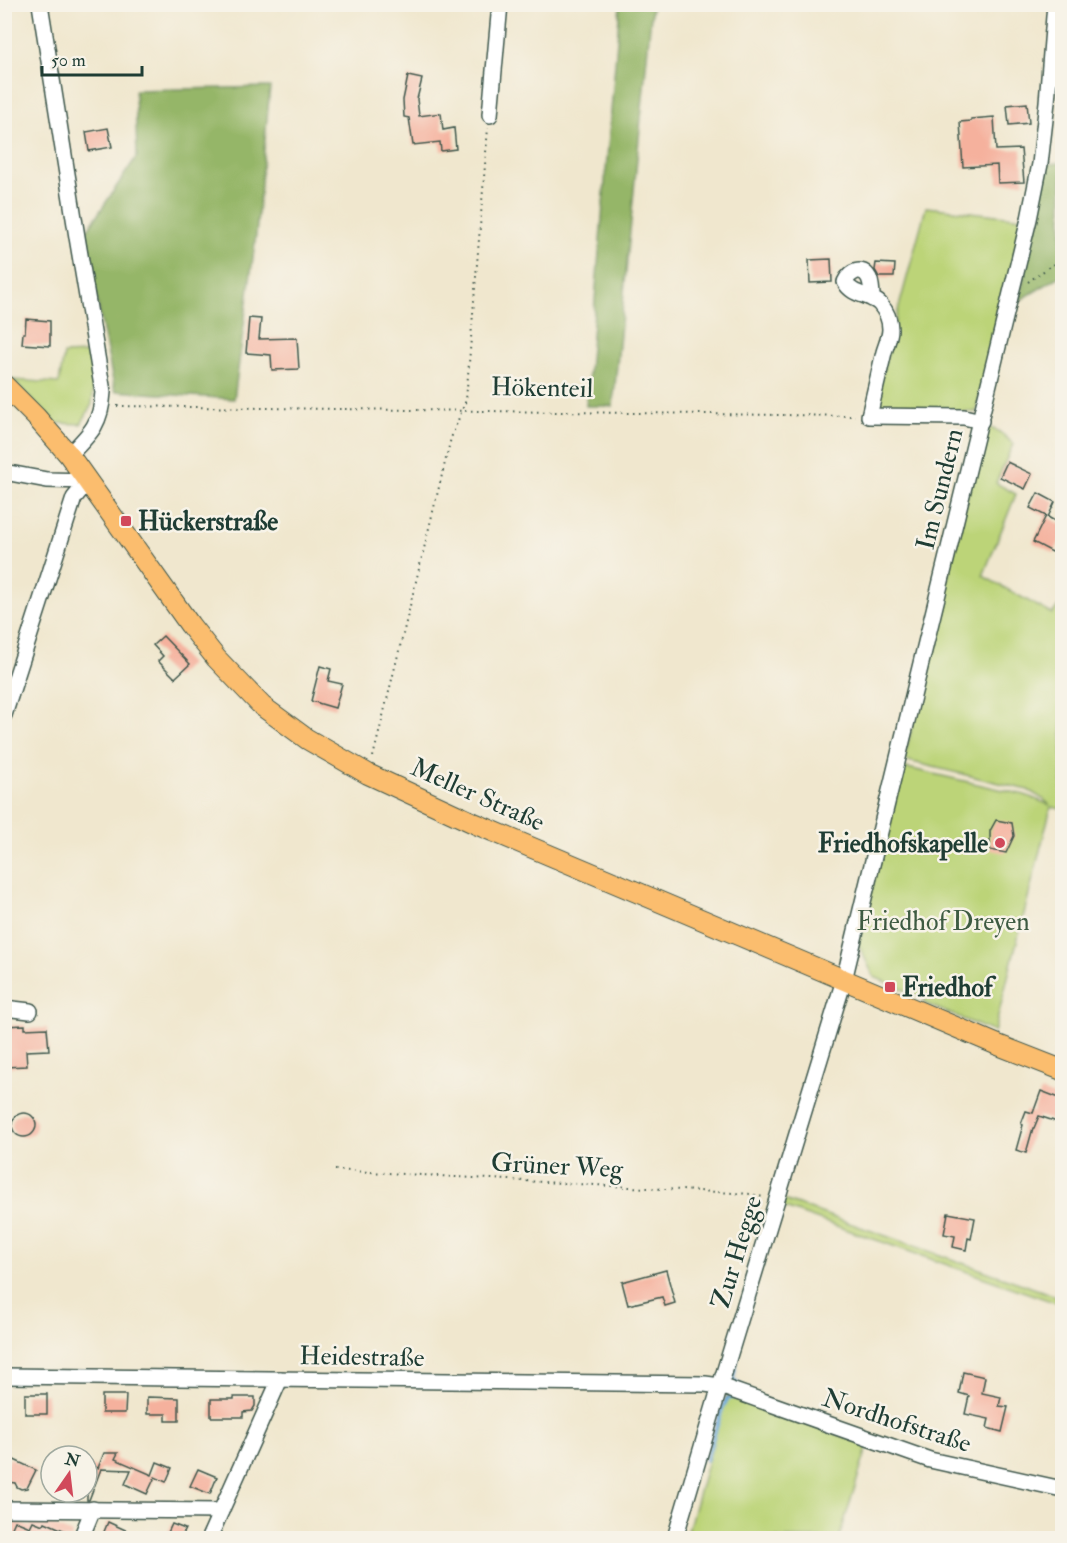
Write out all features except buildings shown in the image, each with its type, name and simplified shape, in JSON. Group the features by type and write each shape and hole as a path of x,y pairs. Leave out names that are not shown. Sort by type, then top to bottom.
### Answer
{"main road":[{"name":"Meller Straße","path":"4,385 69,455 216,658 262,706 307,739 368,774 476,824 1062,1070"}],"street":[{"path":"40,4 76,237 103,392 102,408 97,422 86,438 69,455"},
{"path":"490,115 500,4"},
{"name":"Im Sundern","path":"844,980 1013,292 1040,164 1055,4"},
{"path":"872,299 878,302 887,313 890,330 869,416 964,417 981,421"},
{"path":"4,472 47,480 88,481"},
{"path":"4,715 74,498 88,481"},
{"name":"Zur Hegge","path":"675,1539 844,980"},
{"path":"4,1008 30,1011"},
{"name":"Heidestraße","path":"4,1376 615,1382 720,1386"},
{"path":"209,1539 280,1379"},
{"name":"Nordhofstraße","path":"720,1386 930,1460 1062,1489"},
{"path":"4,1509 221,1511"},
{"path":"81,1539 93,1509"}],"path":[{"path":"368,774 451,438 466,400 490,115"},
{"path":"1013,292 1062,258"},
{"name":"Hökenteil","path":"102,408 123,405 869,416"},
{"name":"Grüner Weg","path":"335,1170 752,1194 777,1200"}],"green space":[{"path":"620,5 652,5 613,406 586,406"},
{"path":"270,87 256,235 234,399 115,391 84,235 137,156 135,90"},
{"path":"1062,163 1062,275 1019,301 1047,164"},
{"path":"926,207 1023,218 976,412 873,412 896,318"},
{"path":"90,353 94,383 92,404 81,424 56,423 13,380 59,383 64,354"},
{"name":"Friedhof Dreyen","path":"990,428 1005,436 1013,444 996,483 1016,494 983,576 1052,614 1062,601 1062,809 1051,807 994,1032 924,1003 925,999 874,977 858,944 903,767 1025,795 1050,805 1028,790 904,760 983,431"},
{"path":"784,1200 1062,1298 1062,1305 782,1207"},
{"path":"726,1396 868,1445 839,1538 686,1538"}],"waterway":[{"path":"736,1361 733,1379 741,1386"},
{"path":"706,1460 722,1409 727,1399 733,1397"}],"place":[{"name":"Hückerstraße","path":"126,521"},
{"name":"Friedhofskapelle","path":"1000,843"},
{"name":"Friedhof","path":"890,987"}]}
